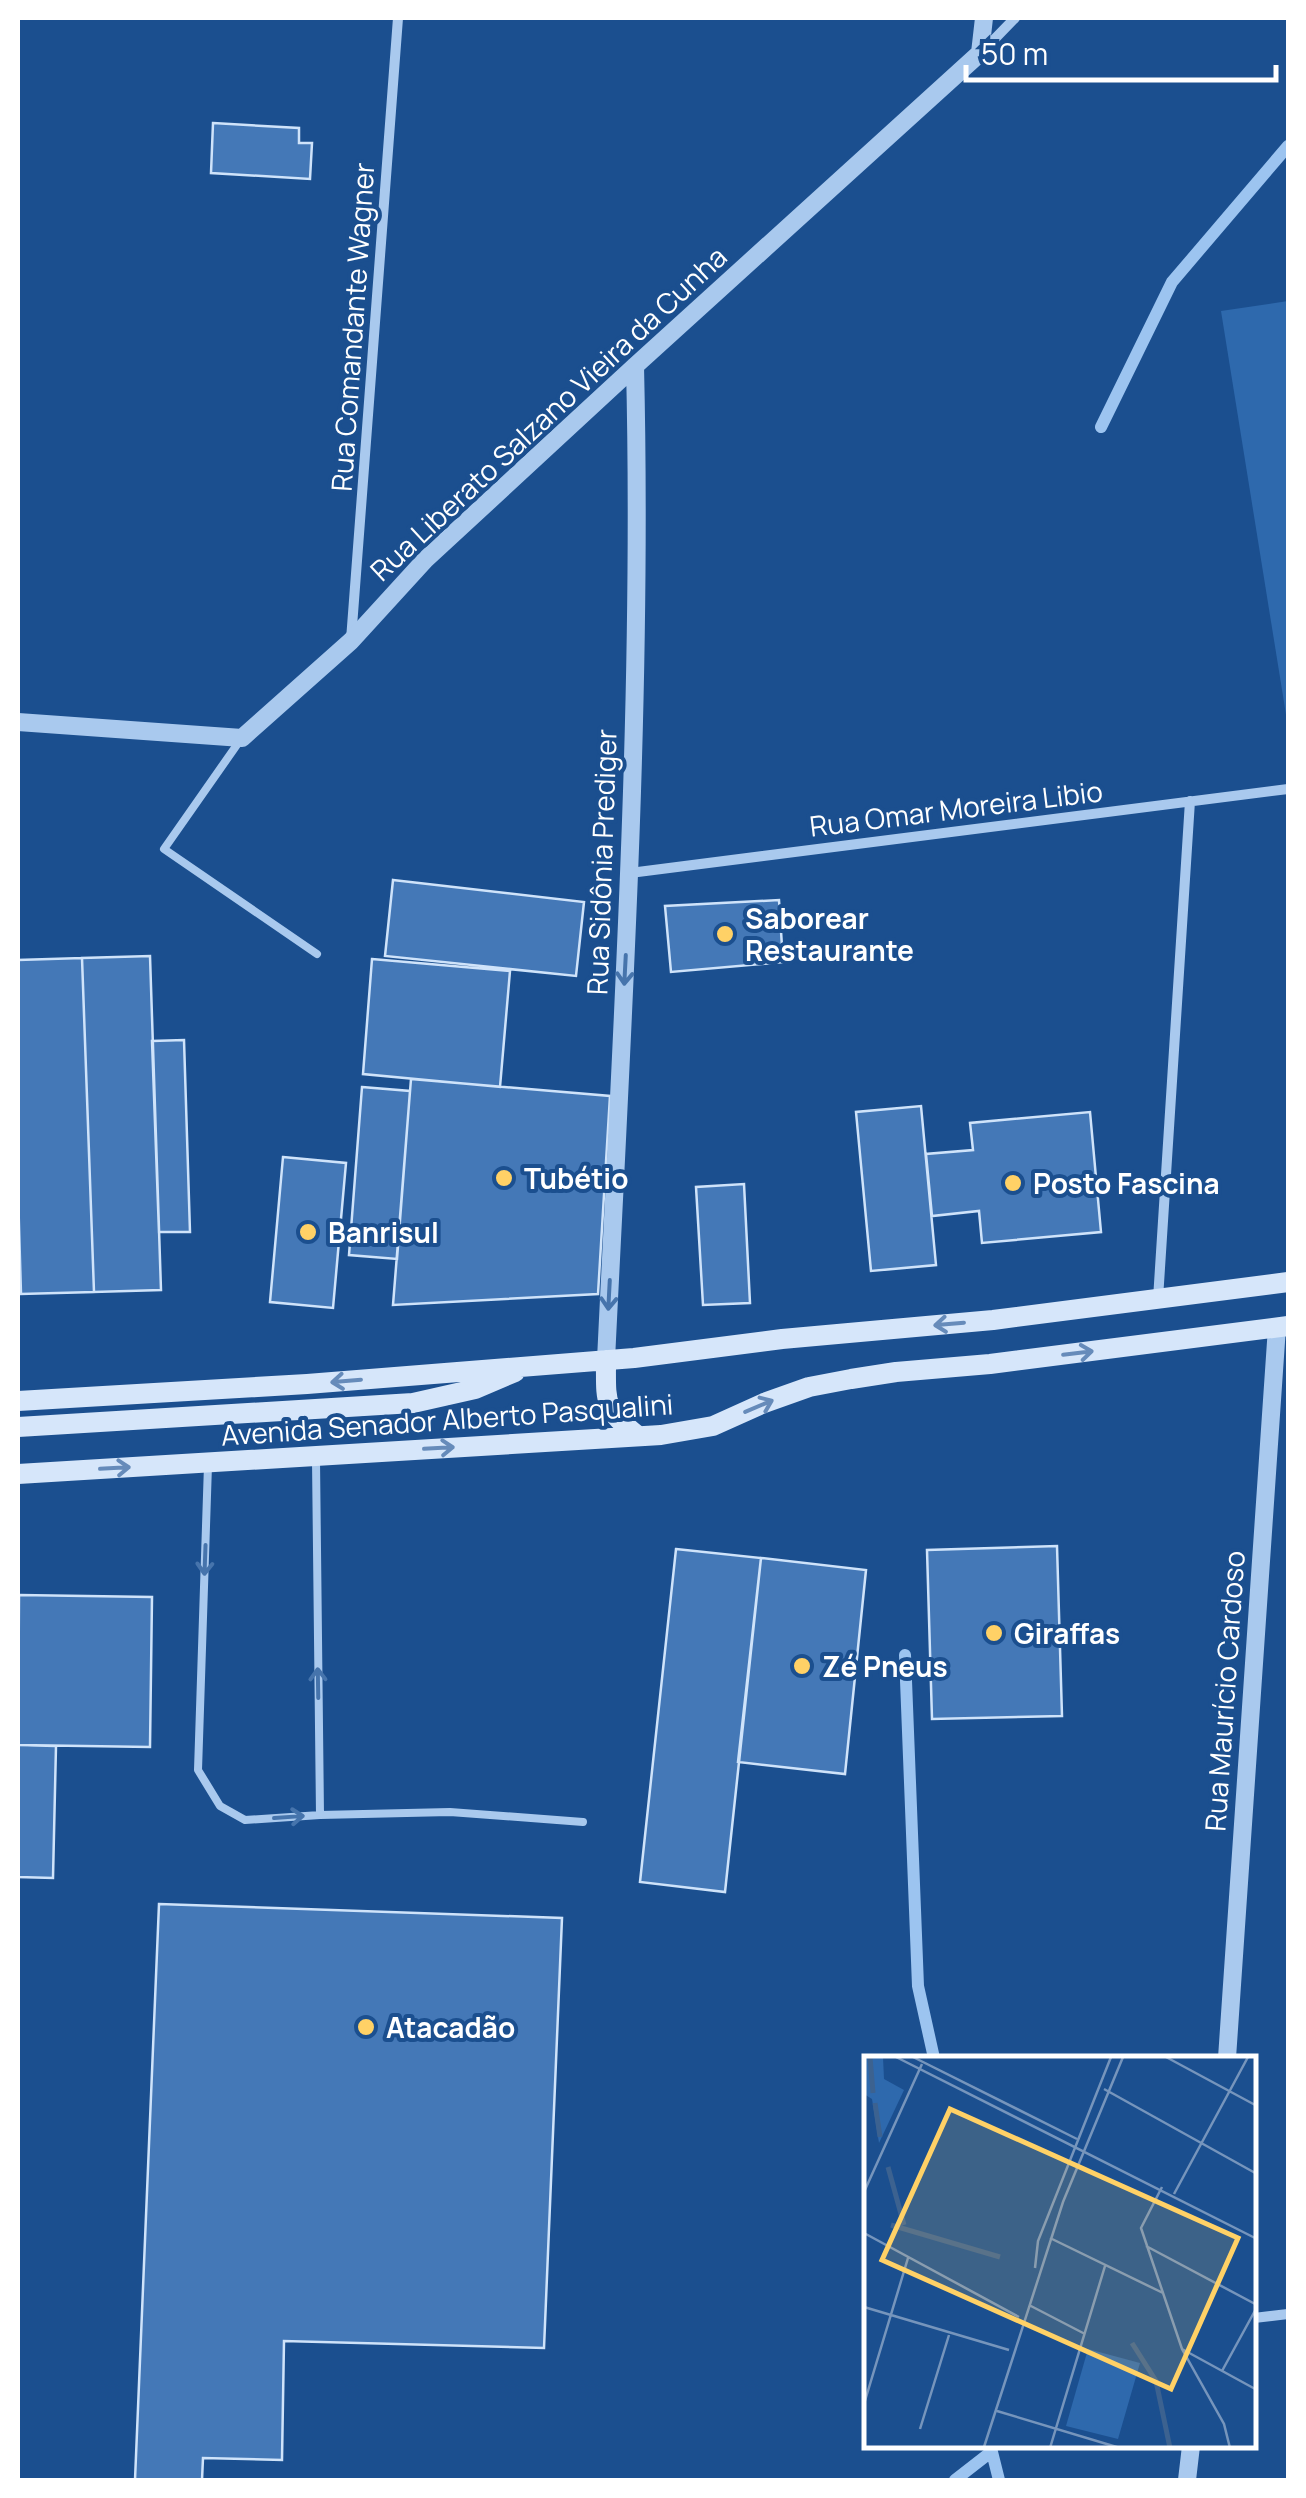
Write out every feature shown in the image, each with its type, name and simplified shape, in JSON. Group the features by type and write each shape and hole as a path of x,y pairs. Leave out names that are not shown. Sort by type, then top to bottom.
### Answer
{"main road":[{"name":"Avenida Senador Alberto Pasqualini","path":"18,1401 307,1384 606,1360 993,1320 1288,1282"},
{"name":"Avenida Senador Alberto Pasqualini","path":"18,1474 661,1435 713,1426 808,1387 851,1378 1282,1326"},
{"path":"606,1360 606,1401 618,1420 638,1436"},
{"path":"18,1427 413,1403 475,1389 530,1365"}],"street":[{"name":"Rua Comandante Wagner","path":"351,641 398,18"},
{"path":"980,54 984,18"},
{"name":"Rua Liberato Salzano Vieira da Cunha","path":"242,738 351,641 425,560 1015,18"},
{"name":"Rua Sidônia Prediger","path":"606,1360 630,872 638,484 634,366"},
{"path":"18,722 242,738"},
{"name":"Rua Omar Moreira Libio","path":"630,872 1288,788"},
{"path":"1158,1299 1190,800"},
{"name":"Rua Maurício Cardoso","path":"1227,2056 1282,1326"},
{"path":"1256,2318 1288,2314"},
{"path":"1188,2480 1191,2448"}],"lane":[{"path":"242,738 164,849 317,954"},
{"path":"316,1454 320,1815"},
{"path":"208,1463 198,1770 220,1806 245,1820 450,1812 584,1822"}],"shaded area":[{"path":"1288,301 1288,727 1221,311"}],"building":[{"path":"213,123 299,128 299,143 312,143 310,179 211,173"},
{"path":"393,880 584,902 576,976 385,956"},
{"name":"Saborear Restaurante","path":"779,900 783,962 671,972 665,906"},
{"path":"150,956 161,1290 94,1292 82,958"},
{"path":"82,958 94,1292 21,1294 18,960"},
{"path":"372,959 510,971 500,1087 363,1074"},
{"path":"184,1040 190,1232 159,1232 152,1041"},
{"name":"Tubétio","path":"411,1079 610,1096 598,1294 393,1305"},
{"path":"362,1087 410,1091 397,1259 349,1255"},
{"path":"921,1106 936,1265 871,1271 856,1112"},
{"name":"Posto Fascina","path":"1090,1112 1101,1232 982,1243 979,1211 932,1216 926,1154 973,1150 970,1123"},
{"name":"Banrisul","path":"283,1157 346,1163 333,1308 270,1302"},
{"path":"744,1184 750,1303 703,1305 696,1187"},
{"name":"Giraffas","path":"1057,1546 1062,1716 932,1719 927,1550"},
{"path":"676,1549 761,1558 725,1892 640,1882"},
{"name":"Zé Pneus","path":"761,1558 866,1570 845,1774 738,1762"},
{"path":"19,1595 152,1597 150,1747 18,1745"},
{"path":"18,1745 56,1746 53,1878 18,1877"},
{"path":"159,1904 562,1918 544,2348 284,2341 282,2460 203,2458 202,2480 135,2480"}],"waterway":[{"path":"1101,427 1172,282 1288,146"},
{"path":"905,1655 918,1986 934,2056"},
{"path":"991,2448 999,2480"},
{"path":"955,2480 991,2452"}],"place":[{"name":"Saborear Restaurante","path":"725,934"},
{"name":"Tubétio","path":"504,1178"},
{"name":"Posto Fascina","path":"1013,1183"},
{"name":"Banrisul","path":"308,1232"},
{"name":"Giraffas","path":"994,1633"},
{"name":"Zé Pneus","path":"802,1666"},
{"name":"Atacadão","path":"366,2027"}]}
